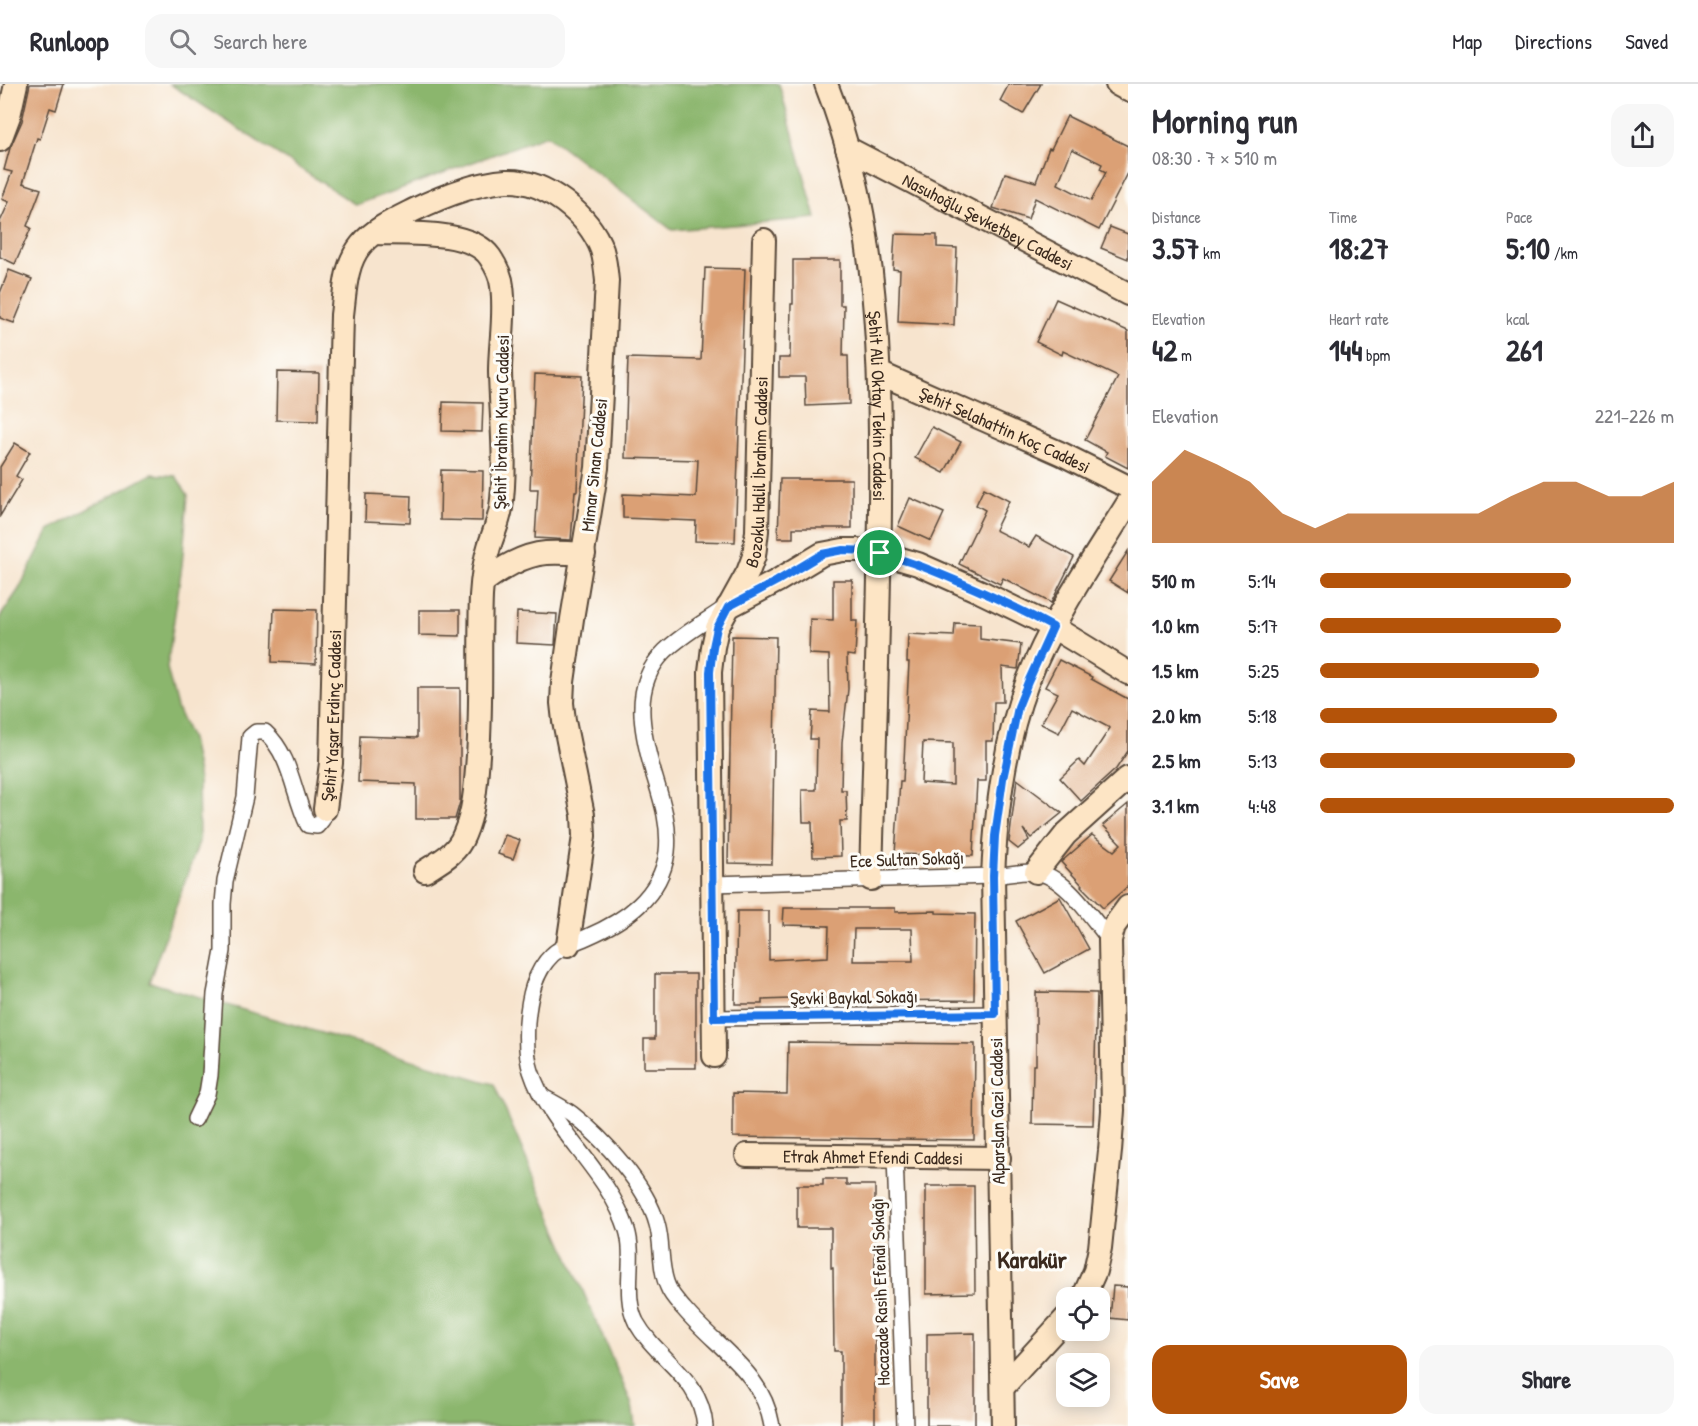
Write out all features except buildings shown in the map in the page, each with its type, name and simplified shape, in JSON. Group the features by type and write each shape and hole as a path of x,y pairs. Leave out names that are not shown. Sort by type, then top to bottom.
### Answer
{"street":[{"path":"0,140 9,116 16,84"},
{"name":"Şehit Ali Oktay Tekin Caddesi","path":"825,84 847,148 861,212 870,264 879,374 880,553 871,879"},
{"path":"1117,84 1128,90"},
{"name":"Nasuhoğlu Şevketbey Caddesi","path":"847,148 1128,294"},
{"name":"Mimar Sinan Caddesi","path":"372,233 425,205 458,192 507,181 537,186 573,208 595,235 602,249 607,281 597,468 563,682 564,721 583,815 584,836 568,945"},
{"name":"Şehit İbrahim Kuru Caddesi","path":"372,233 452,237 480,247 489,255 497,268 502,283 504,303 500,372 503,439 501,510 489,549 483,582 476,787 465,835 459,847 425,872"},
{"name":"Şehit Yaşar Erdinç Caddesi","path":"195,1119 207,1094 210,1075 215,994 223,951 225,881 245,797 249,737 256,732 265,732 274,741 285,761 308,825 317,826 322,820 325,809 332,762 342,315 352,260 360,246 372,233"},
{"name":"Bozoklu Halil İbrahim Caddesi","path":"714,1056 710,672 717,628 748,572 754,556 757,531 764,240"},
{"name":"Şehit Selahattin Koç Caddesi","path":"879,374 1062,454 1128,487"},
{"name":"Alparslan Gazi Caddesi","path":"1003,1426 993,876 998,813 1018,707 1028,682 1053,627 1128,503"},
{"path":"705,1426 704,1413 694,1392 681,1373 640,1328 633,1315 628,1231 608,1191 542,1096 530,1070 527,1050 529,1001 543,964 554,952 604,930 630,914 646,898 660,875 666,855 668,836 665,810 642,728 641,707 644,686 654,665 665,651 680,639 728,607 822,554 859,550 880,553 918,564 991,596 1053,627 1128,673"},
{"path":"483,582 499,571 530,557 546,553 584,554"},
{"path":"1110,940 1070,892 1053,878 1036,872 1066,834 1128,778"},
{"name":"Ece Sultan Sokağı","path":"713,884 993,876 1036,872"},
{"path":"1088,1287 1095,1272 1100,1248 1113,1110 1110,940 1114,926 1128,907"},
{"name":"Şevki Baykal Sokağı","path":"714,1018 995,1014"},
{"path":"542,1096 571,1113 588,1128 612,1152 639,1187 651,1205 657,1225 667,1287 694,1321 742,1366 758,1386 770,1412 772,1426"},
{"name":"Etrak Ahmet Efendi Caddesi","path":"747,1155 999,1158"},
{"name":"Hocazade Rasih Efendi Sokağı","path":"895,1157 905,1426"},
{"path":"1003,1387 1056,1329"}],"green space":[{"path":"170,84 779,84 816,218 672,230 547,135 356,205"},
{"path":"152,474 176,476 188,495 182,565 167,668 177,708 191,739 198,774 199,842 149,982 494,1084 632,1405 635,1426 0,1426 0,617 19,589 49,530"}],"district":[{"name":"Karakür","path":"1032,1259"}],"route":[{"path":"843,550 880,553 918,564 1021,610 1053,627 1018,707 1003,779 995,836 993,876 995,1014 714,1018 710,672 717,628 728,607 822,554 843,550"}]}
